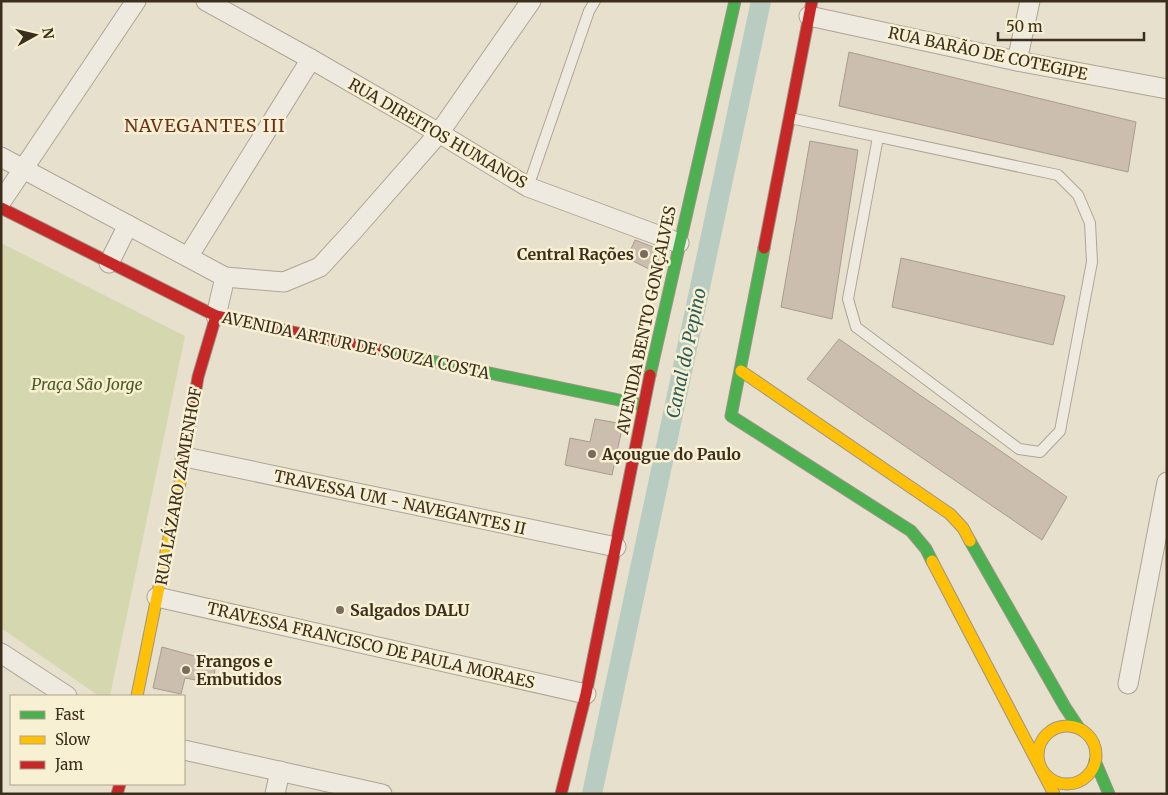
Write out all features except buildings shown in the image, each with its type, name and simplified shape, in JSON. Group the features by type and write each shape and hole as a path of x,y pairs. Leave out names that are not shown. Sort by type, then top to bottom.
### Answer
{"street":[{"path":"1,202 136,1"},
{"name":"RUA DIREITOS HUMANOS","path":"206,1 439,132 528,187 679,243"},
{"path":"1,157 224,277 284,282 320,267 439,132 531,1"},
{"name":"AVENIDA BENTO GONÇALVES","path":"561,794 586,694 643,405 735,1"},
{"path":"1017,61 1030,1"},
{"path":"811,8 732,416 911,531 926,550 1054,794"},
{"name":"RUA BARÃO DE COTEGIPE","path":"811,8 1017,61 1167,89"},
{"path":"188,258 311,59"},
{"name":"AVENIDA ARTUR DE SOUZA COSTA","path":"1,208 216,316 643,405"},
{"path":"109,263 128,225"},
{"name":"RUA LÁZARO ZAMENHOF","path":"137,695 185,457 198,377 216,316 224,277"},
{"path":"741,371 950,514 963,528 1065,708 1079,728 1087,734 1096,751 1092,770 1085,778 1071,784 1056,783 1041,769 1038,761 1040,743 1052,729 1061,726 1079,728"},
{"name":"TRAVESSA UM - NAVEGANTES II","path":"185,457 616,547"},
{"path":"1128,684 1167,482"},
{"name":"TRAVESSA FRANCISCO DE PAULA MORAES","path":"157,596 586,694"},
{"path":"1,653 64,695"},
{"path":"185,750 382,794"},
{"path":"1095,761 1109,794"},
{"path":"275,794 280,771"}],"lane":[{"path":"528,187 589,11 595,1"},
{"path":"789,118 1058,175 1078,195 1090,223 1092,262 1060,431 1040,452 1018,449 856,327 848,298 878,137"}],"green space":[{"name":"Praça São Jorge","path":"1,243 185,336 110,695 98,695 1,628"}],"waterway":[{"name":"Canal do Pepino","path":"592,794 761,1"}],"traffic: fast":[{"path":"650,375 735,1"},
{"path":"764,248 731,416 911,531 926,549 932,561"},
{"path":"384,351 643,405"},
{"path":"970,541 1065,707 1079,728"},
{"path":"1095,761 1109,794"}],"traffic: slow":[{"path":"741,371 950,514 963,528 970,541"},
{"path":"137,695 182,473"},
{"path":"932,561 1054,794"},
{"path":"1061,726 1073,726 1088,734 1096,749 1096,755 1096,761 1088,776 1073,784 1061,784 1046,776 1038,761 1038,749 1046,734 1061,726"}],"traffic: jam":[{"path":"764,248 812,1"},
{"path":"1,208 216,316 384,351"},
{"path":"182,473 198,377 216,316"},
{"path":"561,794 586,694 650,375"},
{"path":"117,794 120,785"}],"place":[{"name":"Central Rações","path":"644,254"},
{"name":"Açougue do Paulo","path":"592,454"},
{"name":"Salgados DALU","path":"340,610"},
{"name":"Frangos e Embutidos","path":"186,670"}],"district":[{"name":"NAVEGANTES III","path":"205,125"}]}
